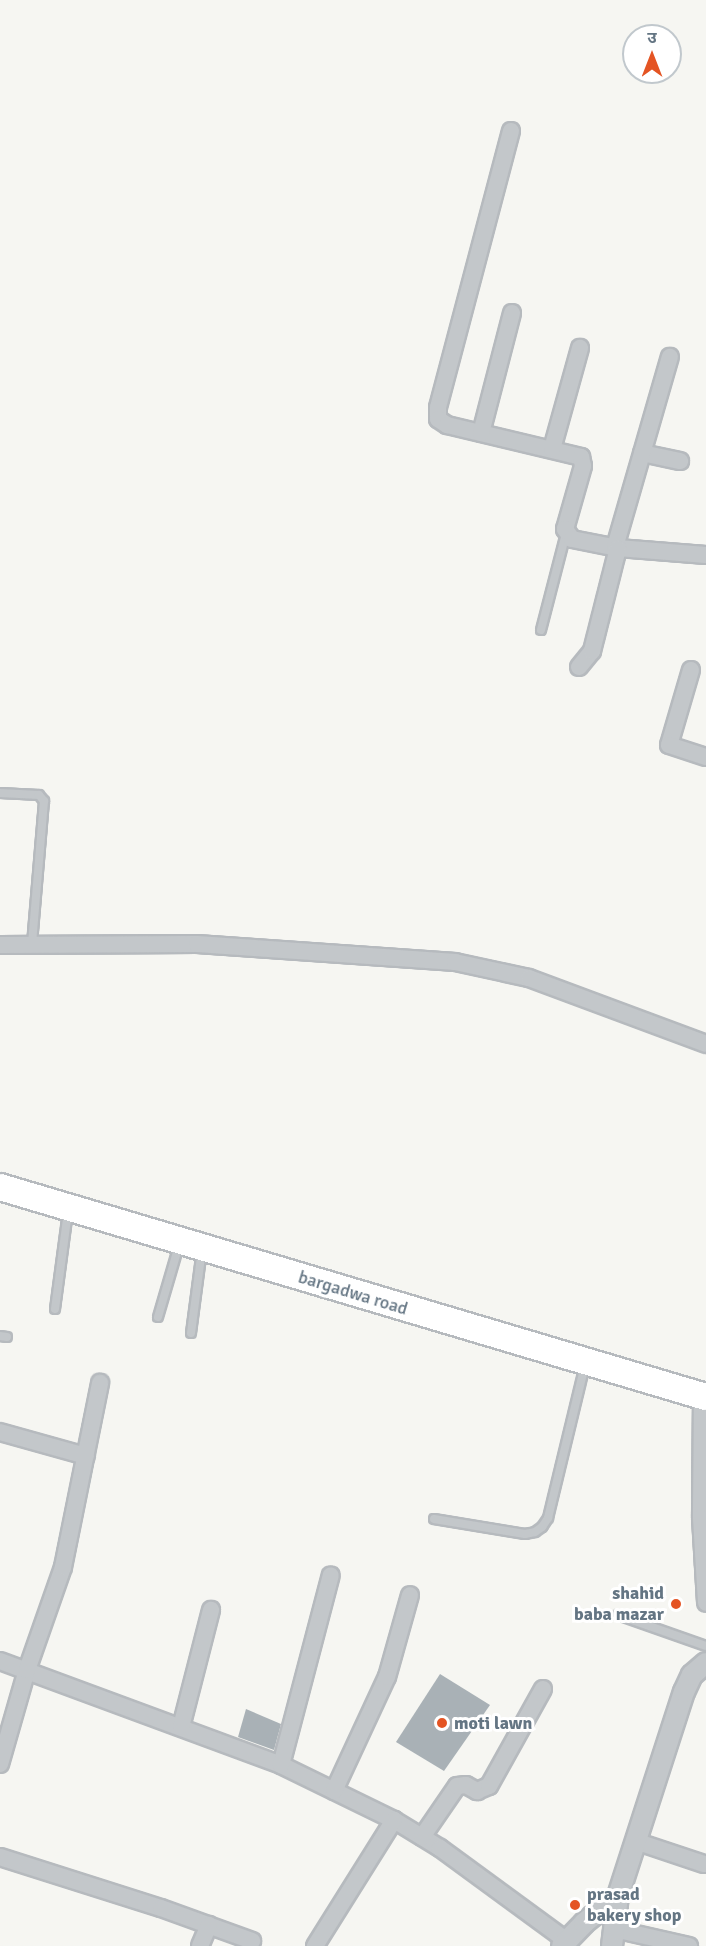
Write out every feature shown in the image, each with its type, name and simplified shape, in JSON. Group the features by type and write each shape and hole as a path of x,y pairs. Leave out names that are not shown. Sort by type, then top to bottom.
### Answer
{"main road":[{"name":"bargadwa road","path":"0,1187 704,1397"}],"street":[{"path":"511,131 437,414 442,423 577,455 583,462 566,533 572,539 617,547 706,555"},
{"path":"481,433 512,313"},
{"path":"552,449 580,348"},
{"path":"579,667 592,651 617,547 670,357"},
{"path":"642,453 680,461"},
{"path":"691,670 669,745 706,757"},
{"path":"0,945 197,944 455,962 530,978 706,1044"},
{"path":"0,1764 27,1670 63,1567 100,1383"},
{"path":"704,1397 701,1518 706,1603"},
{"path":"0,1432 86,1456"},
{"path":"281,1765 331,1575"},
{"path":"334,1791 387,1677 410,1595"},
{"path":"181,1727 211,1610"},
{"path":"0,1661 281,1765 394,1820 422,1836 564,1943 584,1923 618,1896"},
{"path":"689,1946 613,1938 618,1896 684,1692 692,1675 706,1663"},
{"path":"422,1836 457,1786 466,1785 477,1791 489,1786 543,1689"},
{"path":"315,1946 394,1820"},
{"path":"635,1841 704,1864"},
{"path":"0,1857 252,1941"},
{"path":"200,1946 209,1925"}],"lane":[{"path":"541,630 566,533"},
{"path":"0,793 39,795 44,801 32,945"},
{"path":"55,1309 68,1208"},
{"path":"158,1317 191,1244"},
{"path":"190,1333 191,1244"},
{"path":"434,1519 525,1534 535,1532 542,1527 548,1518 586,1362"},
{"path":"618,1615 706,1646"}],"building":[{"name":"moti lawn","path":"440,1674 490,1705 444,1771 396,1742"},
{"path":"246,1709 281,1724 274,1750 238,1737"}],"place":[{"name":"shahid baba mazar","path":"676,1604"},
{"name":"moti lawn","path":"442,1723"},
{"name":"prasad bakery shop","path":"575,1905"}]}
